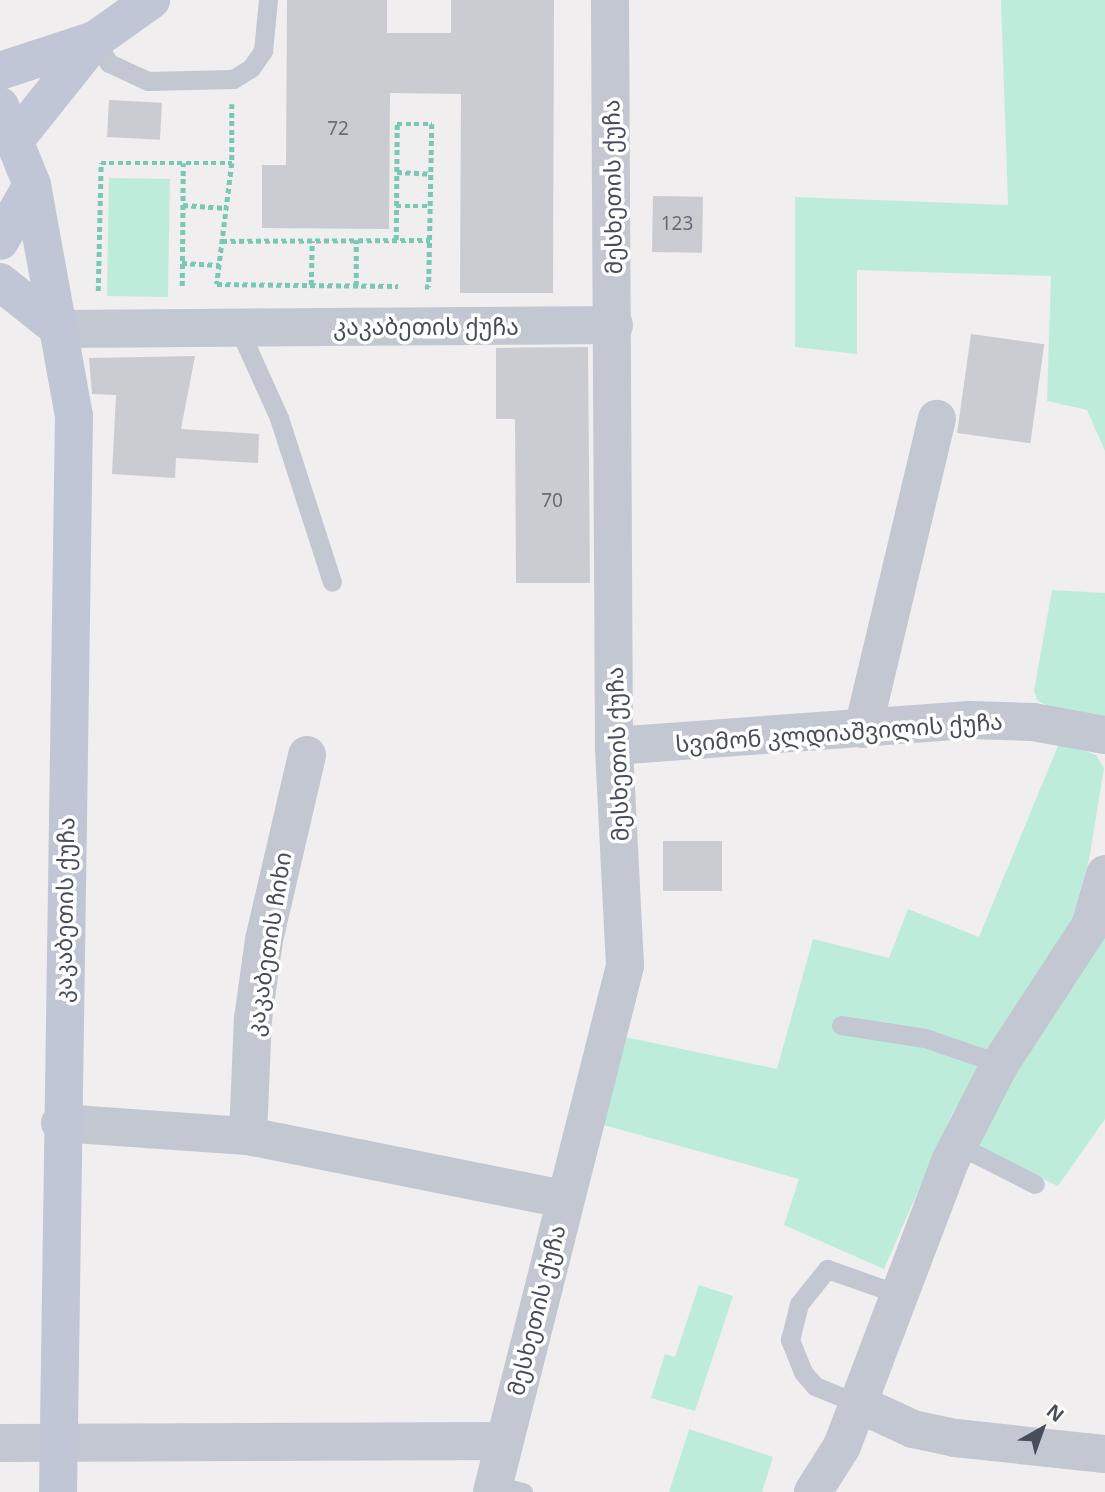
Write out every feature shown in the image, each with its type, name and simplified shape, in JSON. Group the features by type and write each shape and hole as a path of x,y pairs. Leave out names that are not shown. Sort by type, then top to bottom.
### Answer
{"street":[{"path":"8,122 95,40 151,0"},
{"name":"მესხეთის ქუჩა","path":"503,1490 504,1441 625,966 614,746 614,325 610,0"},
{"path":"0,71 95,40"},
{"name":"კაკაბეთის ქუჩა","path":"8,122 32,185 74,416 60,1123 58,1492"},
{"path":"0,241 32,185"},
{"path":"0,282 59,330"},
{"name":"კაკაბეთის ქუჩა","path":"59,330 614,325"},
{"path":"863,729 937,419"},
{"name":"სვიმონ კლდიაშვილის ქუჩა","path":"614,746 1021,721 1105,735"},
{"name":"კაკაბეთის ჩიხი","path":"248,1136 253,1019 264,940 307,755"},
{"path":"813,1492 842,1446 898,1294 958,1145 1000,1064 1090,926 1105,874"},
{"path":"60,1123 248,1136 564,1199"},
{"path":"859,1404 913,1429 955,1438 1105,1454"},
{"path":"0,1443 504,1441"}],"lane":[{"path":"95,40 108,63 148,81 233,79 251,68 263,51 268,0"},
{"path":"238,327 279,418 332,582"},
{"path":"841,1025 925,1038 1000,1064"},
{"path":"958,1145 1035,1184"},
{"path":"859,1404 815,1386 803,1372 790,1340 799,1304 827,1269 898,1294"}],"path":[{"path":"233,79 232,163 217,284 405,286"},
{"path":"396,240 397,124 432,124 429,287 417,287"},
{"path":"98,297 101,163 232,163"},
{"path":"182,286 183,163"},
{"path":"397,172 431,174"},
{"path":"183,205 226,208"},
{"path":"396,206 430,206"},
{"path":"356,240 356,286"},
{"path":"222,242 430,240"},
{"path":"311,285 312,241"},
{"path":"182,263 219,265"}],"green space":[{"path":"1001,0 1105,0 1105,451 1087,410 1047,401 1051,276 857,270 857,354 795,347 795,197 1008,205"},
{"path":"109,178 170,179 168,297 107,296"},
{"path":"1052,590 1105,593 1105,723 1052,708 1038,701 1034,691"},
{"path":"1060,741 1096,755 1104,768 1089,860 1070,926 952,1114 884,1269 784,1225 799,1179 600,1124 620,1036 777,1069 813,939 889,958 908,909 979,937"},
{"path":"1105,925 1105,1119 1058,1186 974,1146 996,1095"},
{"path":"699,1285 733,1296 695,1411 651,1398 665,1354 675,1357"},
{"path":"689,1429 773,1457 762,1492 669,1492"}],"building":[{"path":"287,0 387,0 387,33 451,33 451,0 554,0 553,293 460,293 461,94 390,93 389,229 262,228 262,165 286,165"},
{"path":"109,100 162,103 160,140 107,137"},
{"path":"653,196 703,197 702,253 652,252"},
{"path":"971,334 1044,344 1030,443 957,433"},
{"path":"588,347 590,583 516,583 515,419 496,419 496,348"},
{"path":"195,356 181,429 259,434 258,463 176,458 175,478 112,474 116,395 92,394 89,358"},
{"path":"663,841 722,841 722,891 663,891"}]}
